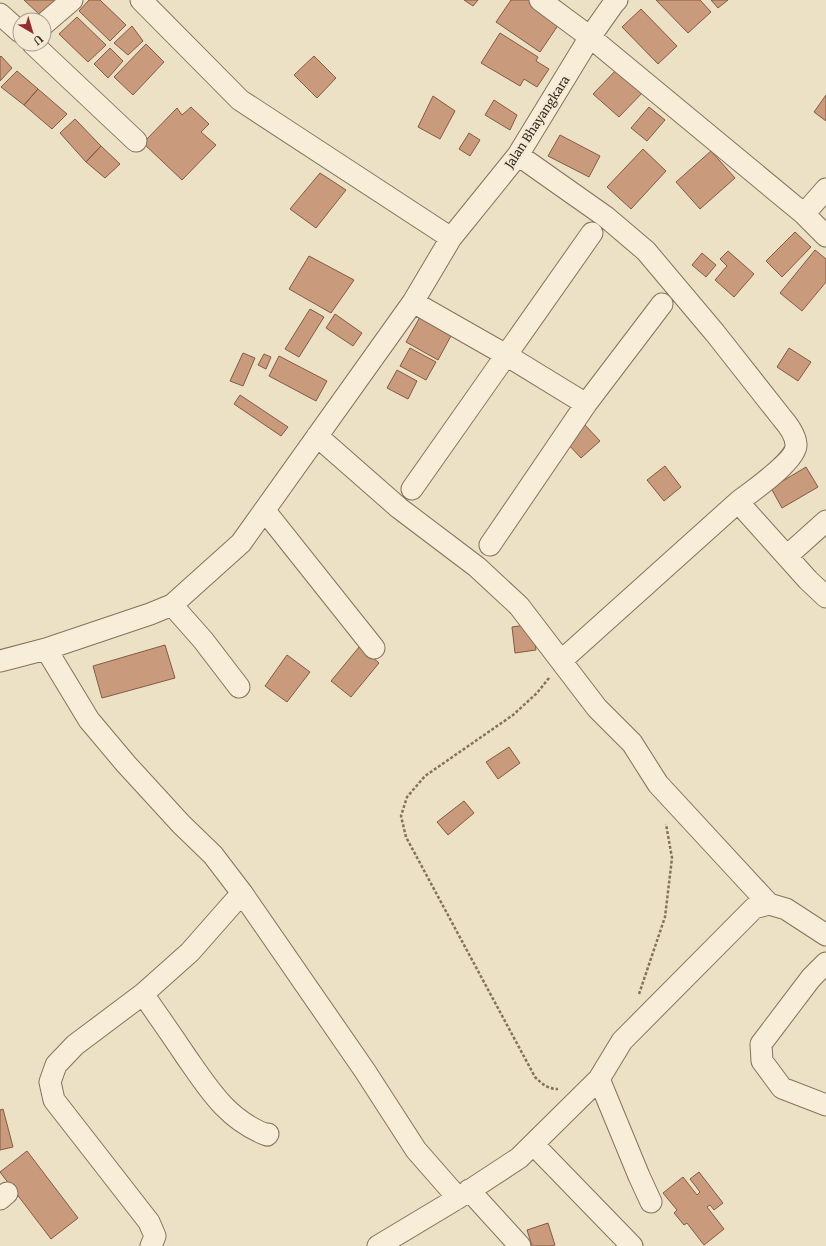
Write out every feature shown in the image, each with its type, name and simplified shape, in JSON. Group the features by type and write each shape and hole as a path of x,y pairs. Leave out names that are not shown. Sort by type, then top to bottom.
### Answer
{"street":[{"path":"52,17 72,0"},
{"path":"141,0 240,100 451,238"},
{"path":"540,0 590,37 804,214 826,236"},
{"name":"Jalan Bhayangkara","path":"0,661 46,649 150,614 172,605 241,543 413,302 451,238 518,155 590,37 617,0"},
{"path":"0,14 12,25"},
{"path":"41,52 136,141"},
{"path":"518,155 606,217 646,251 715,333 782,418 792,431 796,445 794,454 788,462 738,502 561,660"},
{"path":"804,214 826,189"},
{"path":"412,489 592,233"},
{"path":"413,302 506,355 586,404"},
{"path":"490,545 586,404 662,304"},
{"path":"317,436 399,508 477,568 519,606 597,708 632,743 658,784 769,904 786,909 826,935"},
{"path":"738,502 826,597"},
{"path":"265,511 374,648"},
{"path":"787,556 826,521"},
{"path":"172,605 203,640 239,687"},
{"path":"46,649 89,720 126,764 181,824 213,855 242,893 365,1071 416,1150 520,1246"},
{"path":"151,1246 155,1236 149,1222 54,1100 50,1082 56,1065 75,1045 143,994 190,952 242,893"},
{"path":"378,1246 464,1194 519,1158 599,1079 622,1041 754,908 769,904"},
{"path":"826,963 819,982 761,1044 762,1061 782,1088 826,1105"},
{"path":"143,994 218,1102 246,1125 258,1132 268,1134"},
{"path":"599,1079 651,1202"},
{"path":"532,1144 632,1246"}],"path":[{"path":"561,660 537,693 513,715 426,776 407,797 401,816 406,837 535,1077 544,1086 554,1089 563,1089"},
{"path":"637,998 665,917 672,858 665,821"}],"building":[{"path":"24,0 57,0 45,12 37,12"},
{"path":"89,0 100,0 126,25 110,41 79,11"},
{"path":"464,0 478,0 473,6"},
{"path":"511,0 530,0 561,21 540,52 496,22"},
{"path":"656,0 700,0 711,12 688,33"},
{"path":"711,0 728,0 718,8"},
{"path":"641,9 677,46 658,64 622,27"},
{"path":"77,17 106,45 88,62 59,34"},
{"path":"132,26 143,41 128,55 114,43"},
{"path":"500,33 538,57 536,61 549,69 537,87 524,79 520,86 481,63"},
{"path":"146,44 164,62 133,95 114,77"},
{"path":"110,48 123,61 108,78 94,64"},
{"path":"1,56 12,68 0,81 0,57"},
{"path":"314,56 336,78 317,98 294,75"},
{"path":"620,66 645,90 619,117 593,94"},
{"path":"17,71 38,89 24,105 1,87"},
{"path":"38,89 67,114 52,129 24,105"},
{"path":"826,95 826,121 814,112"},
{"path":"433,96 455,111 440,139 418,127"},
{"path":"494,100 517,115 510,130 485,115"},
{"path":"191,107 209,124 201,132 216,145 182,180 143,143 177,108 182,115"},
{"path":"649,107 665,120 647,141 631,128"},
{"path":"75,119 101,146 86,162 60,133"},
{"path":"469,133 480,140 470,156 459,149"},
{"path":"560,135 600,156 589,177 548,156"},
{"path":"101,146 120,164 105,178 86,162"},
{"path":"643,149 666,171 631,209 607,187"},
{"path":"711,151 735,178 700,209 676,182"},
{"path":"320,173 346,190 316,228 290,209"},
{"path":"795,232 811,247 782,277 766,261"},
{"path":"815,250 826,259 826,282 802,311 780,293"},
{"path":"728,251 754,274 734,297 715,280 727,266 720,259"},
{"path":"702,253 716,265 706,277 692,265"},
{"path":"309,256 354,280 331,313 289,289"},
{"path":"310,309 324,317 299,357 285,349"},
{"path":"335,314 362,333 353,346 326,328"},
{"path":"420,317 452,334 438,360 406,342"},
{"path":"410,348 436,362 426,380 400,366"},
{"path":"789,348 811,362 798,381 777,367"},
{"path":"243,353 255,358 243,386 230,381"},
{"path":"264,354 271,357 266,369 258,365"},
{"path":"279,356 327,381 316,401 269,376"},
{"path":"397,370 417,381 408,399 387,388"},
{"path":"240,395 288,427 281,436 234,404"},
{"path":"585,425 600,441 581,458 566,442"},
{"path":"665,466 681,487 664,501 647,480"},
{"path":"806,467 818,487 782,508 771,488"},
{"path":"532,624 536,650 515,653 512,627"},
{"path":"165,645 175,678 102,698 93,666"},
{"path":"360,646 379,663 351,697 331,681"},
{"path":"287,655 310,672 287,702 265,686"},
{"path":"509,747 520,763 498,779 486,762"},
{"path":"464,801 474,813 448,835 437,822"},
{"path":"3,1109 13,1147 0,1150 0,1110"},
{"path":"27,1151 78,1218 51,1239 0,1172"},
{"path":"699,1172 723,1203 714,1210 710,1205 707,1207 724,1229 704,1245 687,1223 684,1225 674,1213 677,1210 663,1193 683,1177 697,1195 700,1192 690,1179"},
{"path":"548,1223 555,1245 532,1246 527,1230"}]}
